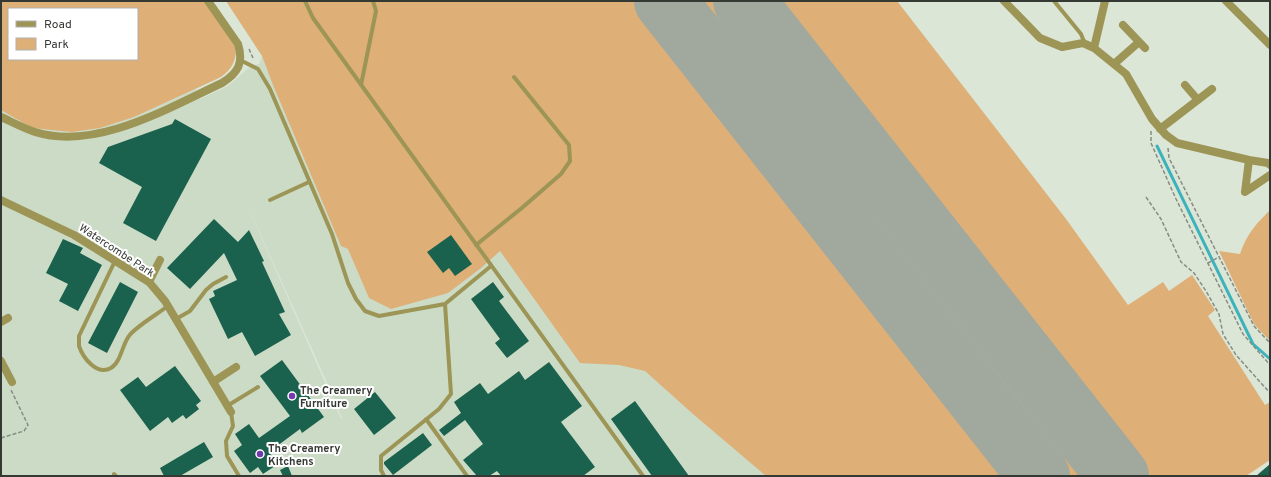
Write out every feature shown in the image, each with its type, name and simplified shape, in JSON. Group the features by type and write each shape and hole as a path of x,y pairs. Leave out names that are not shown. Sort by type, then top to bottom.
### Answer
{"street":[{"path":"1,117 34,132 57,136 85,136 136,123 222,83 237,71 240,60 240,51 238,44 208,1"},
{"path":"1004,1 1040,38 1062,47 1083,43 1094,48 1114,64 1126,74 1152,119 1163,132 1177,143 1268,163 1270,165"},
{"path":"1094,48 1105,1"},
{"path":"1226,1 1270,45"},
{"path":"1114,64 1142,45 1123,25"},
{"path":"1185,85 1198,100"},
{"path":"1163,132 1212,89"},
{"path":"1249,160 1245,192 1270,174"},
{"name":"Watercombe Park","path":"1,200 74,235 150,282 168,306 229,409"},
{"path":"150,282 160,260"},
{"path":"1,361 12,382"},
{"path":"213,382 236,367"}],"lane":[{"path":"305,1 313,18 642,476"},
{"path":"362,85 376,11 373,1"},
{"path":"1054,1 1081,34 1085,44"},
{"path":"240,60 258,69 270,89 332,234 348,283 356,299 365,310 379,316 445,304 491,266"},
{"path":"476,244 524,207 561,174 570,161 569,145 514,77"},
{"path":"270,200 309,182"},
{"path":"115,261 79,336 79,345 84,356 91,364 98,369 105,370 112,368 118,360 129,336 168,306"},
{"path":"176,319 190,311 206,290 213,284 226,277"},
{"path":"384,476 381,470 381,456 439,409 451,394 445,304"},
{"path":"239,476 227,456 226,441 233,426 229,409 258,387"},
{"path":"426,419 467,476"}],"path":[{"path":"1152,119 1151,143 1176,199 1243,334 1270,365"},
{"path":"1163,132 1169,158 1218,257 1254,326 1270,343"},
{"path":"1146,197 1160,219 1181,262 1194,273 1206,291 1219,314 1223,334 1236,355 1270,393"},
{"path":"1208,264 1218,257"},
{"path":"1,438 24,431 28,426 11,390 12,382"}],"shaded area":[{"path":"1,1 197,1 217,79 196,89 200,99 228,86 251,66 259,64 262,56 226,1 897,1 1066,219 1239,476 1,476","holes":["242,193 333,396 342,419"]}],"green space":[{"path":"1,1 206,1 236,48 233,64 221,77 134,117 100,128 72,132 32,128 1,110"},
{"path":"226,1 897,1 1066,219 1128,305 1163,282 1169,291 1192,275 1215,310 1208,316 1265,405 1270,402 1270,460 1246,476 766,476 645,371 619,365 580,363 500,251 481,268 448,293 391,309 369,298 348,249 341,246 262,56"},
{"path":"1270,210 1270,341 1254,324 1219,251 1240,254 1252,230"}],"building":[{"path":"175,119 211,139 156,241 123,223 142,187 99,163 108,147 172,124"},
{"path":"214,219 238,242 249,230 264,261 262,262 285,312 279,314 291,335 255,356 242,332 228,339 209,299 215,296 213,291 237,280 224,253 190,289 167,268"},
{"path":"451,235 472,264 455,276 449,268 443,273 427,252"},
{"path":"63,239 83,248 80,253 102,265 78,311 59,301 68,284 46,273"},
{"path":"120,282 138,292 107,353 88,343"},
{"path":"493,282 504,297 499,301 529,341 507,358 495,343 500,339 471,299"},
{"path":"282,360 324,417 302,433 300,429 269,452 278,464 263,474 258,467 250,473 234,451 242,445 235,434 249,424 259,438 290,416 260,376"},
{"path":"549,362 582,406 561,422 595,467 583,476 501,476 497,471 489,476 477,476 463,460 483,444 465,420 444,436 439,430 461,413 454,402 480,383 488,394 519,371 525,380"},
{"path":"175,366 201,401 196,405 199,409 186,419 183,415 172,423 168,417 150,431 120,390 138,377 146,387"},
{"path":"375,392 396,418 374,435 354,409"},
{"path":"635,401 689,476 652,476 611,419"},
{"path":"423,433 432,445 393,475 384,462"},
{"path":"204,442 213,457 180,476 164,476 160,468"},
{"path":"1270,464 1270,476 1256,476"},
{"path":"288,466 292,476 283,476 280,470"}],"waterway":[{"path":"1157,146 1253,344 1270,359"}],"runway":[{"path":"665,1 1039,476"},
{"path":"744,1 1118,476"}],"place":[{"name":"The Creamery Furniture","path":"292,396"},
{"name":"The Creamery Kitchens","path":"260,454"}]}
